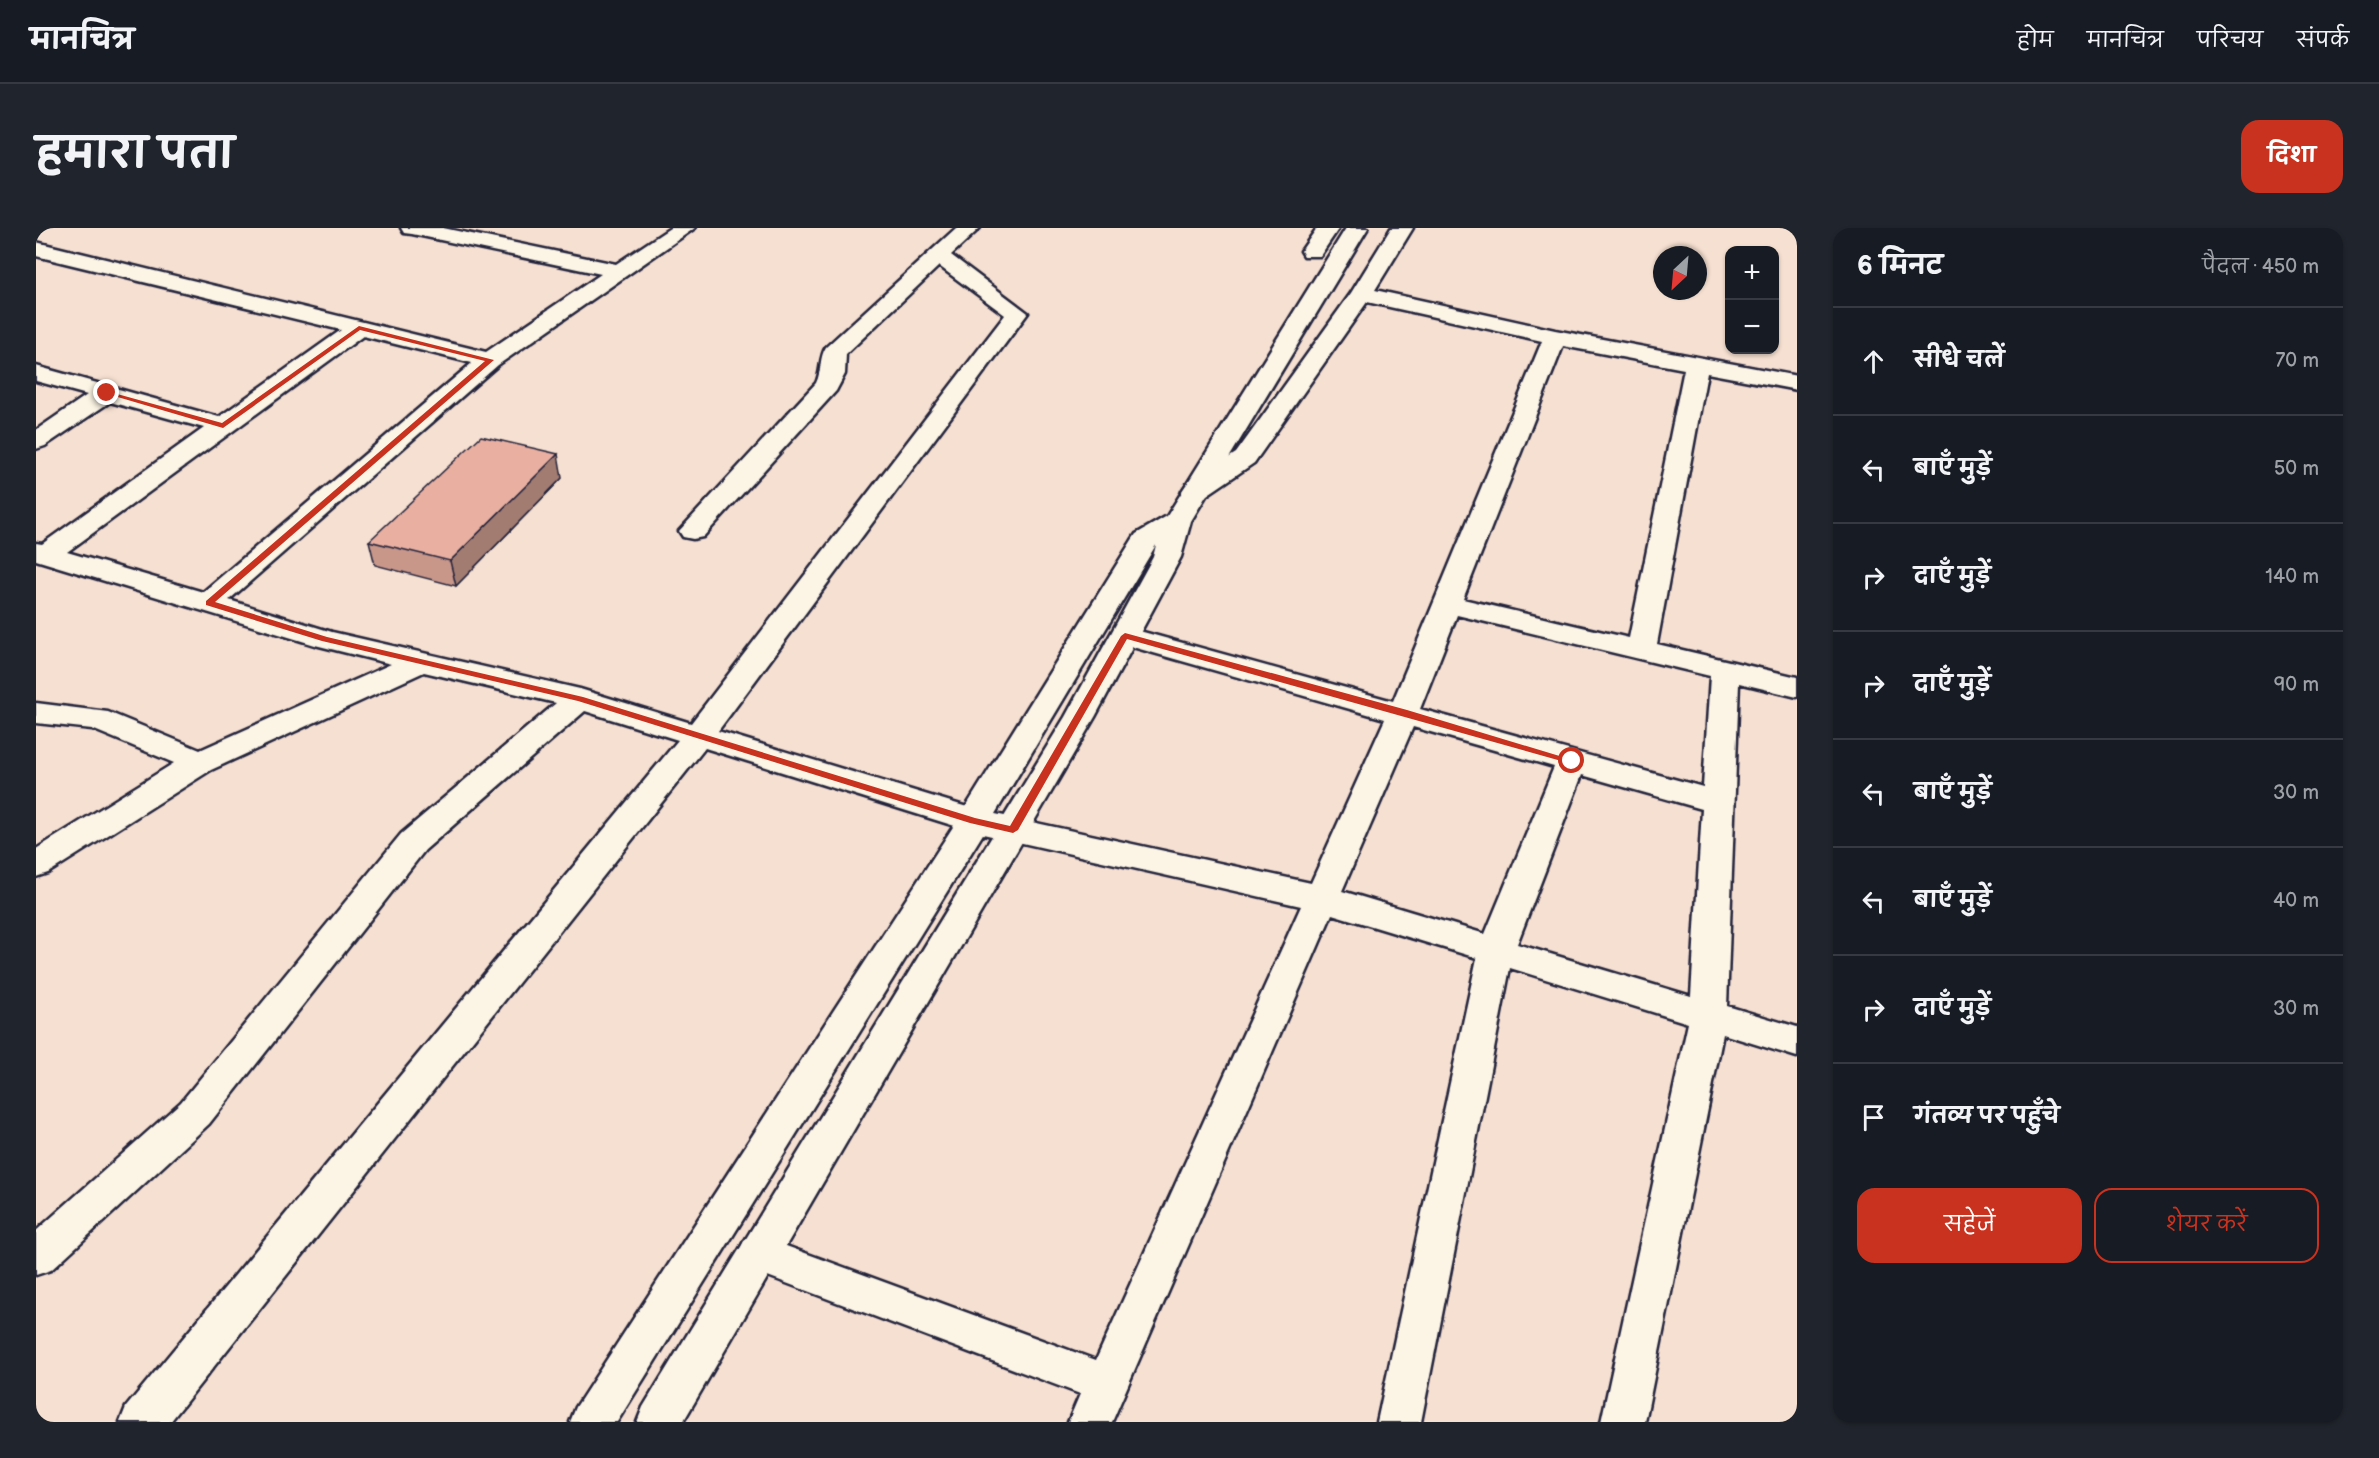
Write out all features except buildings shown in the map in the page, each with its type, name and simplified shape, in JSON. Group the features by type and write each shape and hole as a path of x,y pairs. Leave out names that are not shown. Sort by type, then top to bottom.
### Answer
{"street":[{"path":"412,228 620,271"},
{"path":"483,243 504,228"},
{"path":"208,603 490,360 684,228"},
{"path":"693,531 827,386 832,374 834,352 969,228"},
{"path":"1312,251 1328,228"},
{"path":"658,1422 1013,830 1125,636 1167,557 1177,521 1357,228"},
{"path":"1195,491 1245,458 1361,294 1402,228"},
{"path":"36,249 490,360"},
{"path":"142,1422 698,737 1017,313 938,255"},
{"path":"1361,294 1555,337 1797,383"},
{"path":"41,552 359,328"},
{"path":"759,1254 1097,1412 1404,712 1555,337"},
{"path":"1641,649 1697,363"},
{"path":"36,373 223,426"},
{"path":"36,441 107,393"},
{"path":"592,1422 974,821 1146,540 1177,521"},
{"path":"41,552 325,639 580,699 974,821 1322,898 1797,1042"},
{"path":"1447,604 1797,687"},
{"path":"1125,636 1404,712 1717,802"},
{"path":"36,865 200,762 421,662"},
{"path":"1623,1422 1708,1015 1725,669"},
{"path":"36,1257 195,1113 413,842 580,699"},
{"path":"36,713 97,719 200,762"},
{"path":"1399,1422 1496,951 1572,761"}],"route":[{"path":"107,393 223,426 359,328 490,360 208,603 325,639 580,699 974,821 1013,830 1125,636 1404,712 1572,761"}]}
